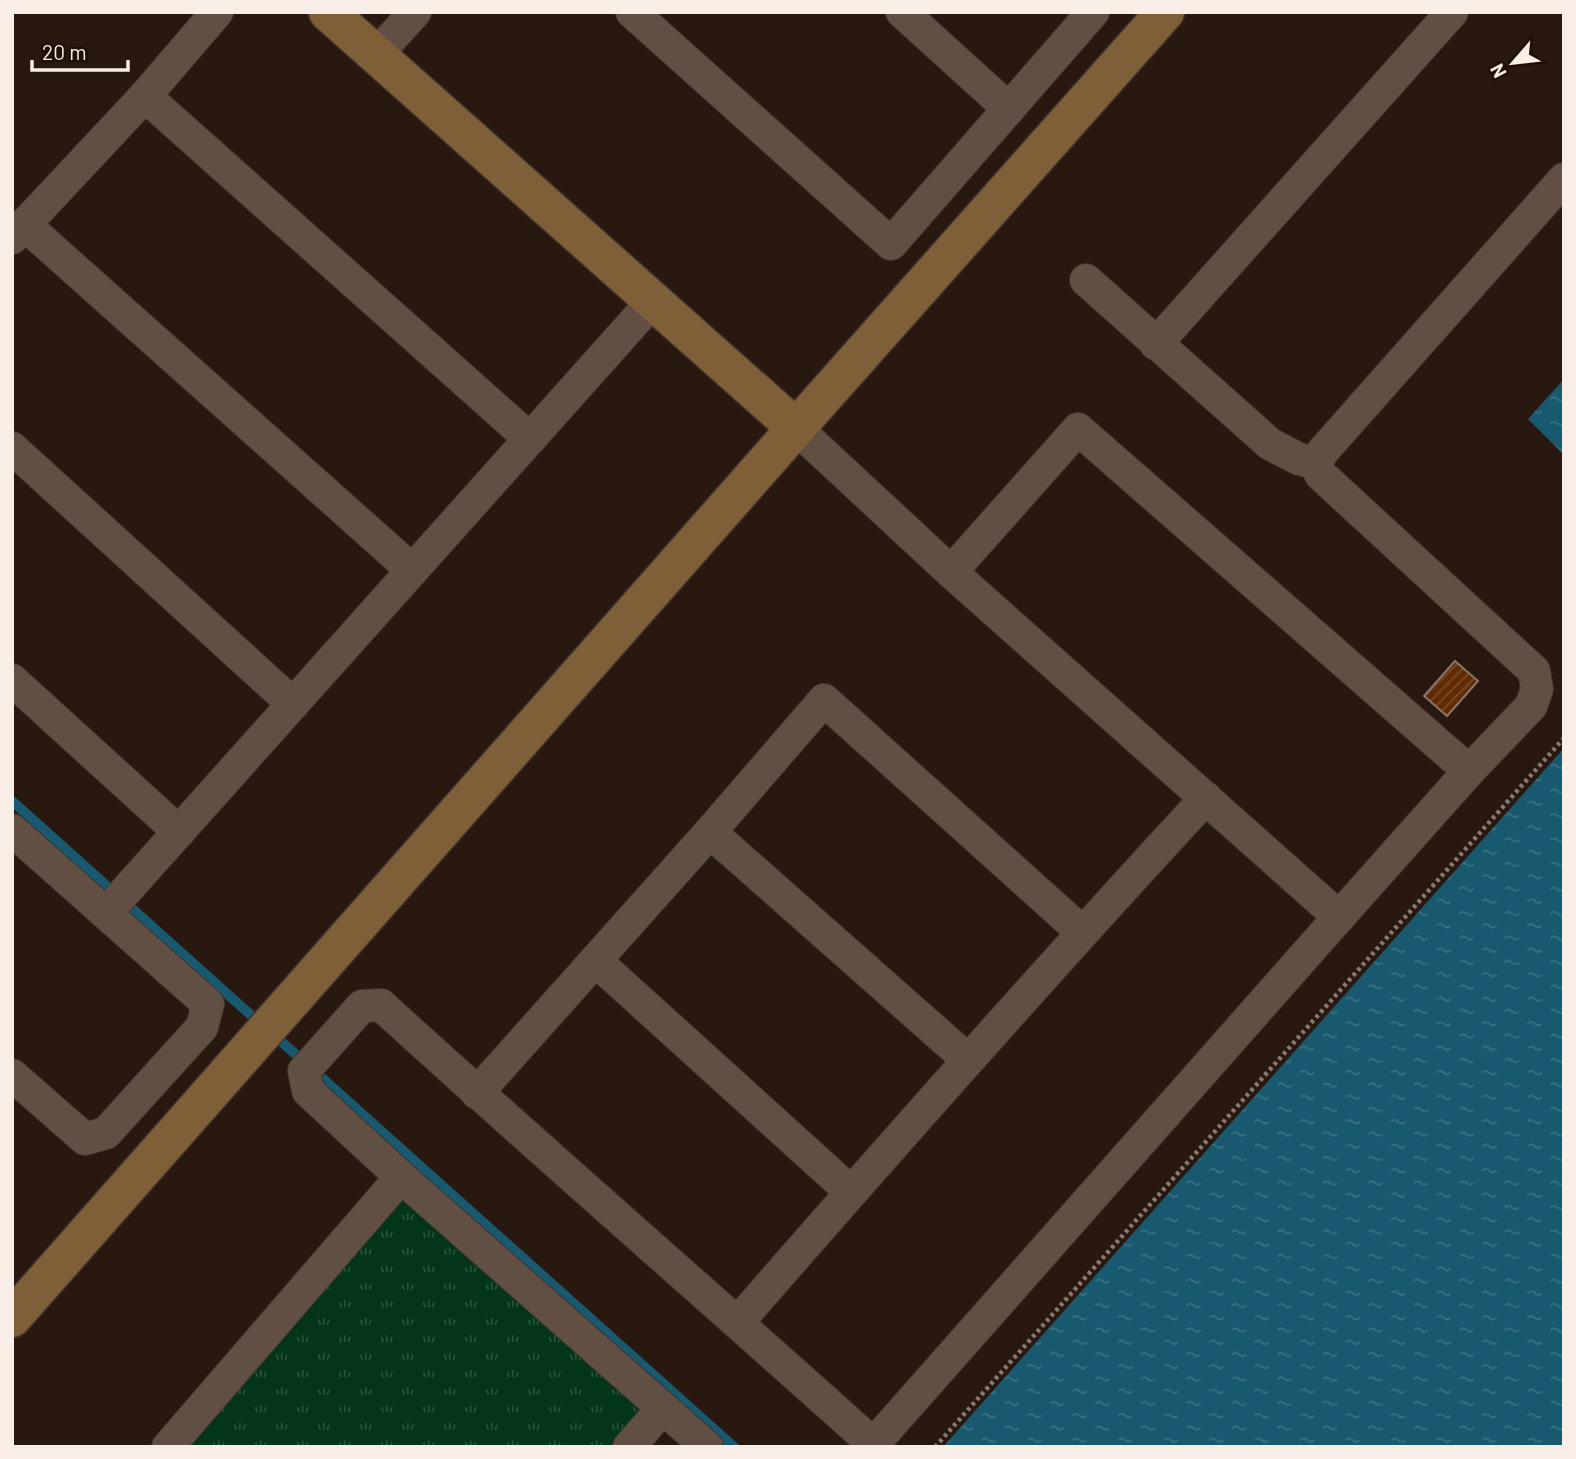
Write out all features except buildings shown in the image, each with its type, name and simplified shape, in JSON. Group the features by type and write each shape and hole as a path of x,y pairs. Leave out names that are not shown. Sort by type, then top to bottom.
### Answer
{"street":[{"path":"217,12 145,96 18,231 412,570"},
{"path":"328,12 796,428 951,572 1339,917"},
{"path":"376,55 415,12"},
{"path":"632,12 891,244 1093,12"},
{"path":"902,12 1009,109"},
{"path":"12,1318 1165,12"},
{"path":"1156,344 1452,12"},
{"path":"145,96 530,439"},
{"path":"1315,463 1564,178"},
{"path":"707,1447 401,1177 308,1091 304,1071 362,1006 381,1005 738,1322 872,1445 1469,771 1531,706 1537,689 1534,671 1321,475 1315,463 1299,459 1270,444 1086,280"},
{"path":"106,913 653,301"},
{"path":"951,572 1078,429 1469,771"},
{"path":"12,448 293,704"},
{"path":"12,680 179,832"},
{"path":"477,1093 824,700 1082,932"},
{"path":"738,1322 1082,932 1206,798"},
{"path":"12,830 208,1004 202,1027 106,1133 85,1139 12,1075"},
{"path":"710,832 968,1060"},
{"path":"596,961 851,1192"},
{"path":"167,1447 401,1177"},
{"path":"629,1447 663,1408"}],"path":[{"path":"935,1447 1564,738"}],"green space":[{"path":"401,1177 663,1408 629,1447 168,1447"}],"water":[{"path":"1564,379 1564,455 1528,419"},
{"path":"1564,748 1564,1447 943,1447"}],"waterway":[{"path":"12,801 262,1025"},
{"path":"274,1035 734,1447"}]}
